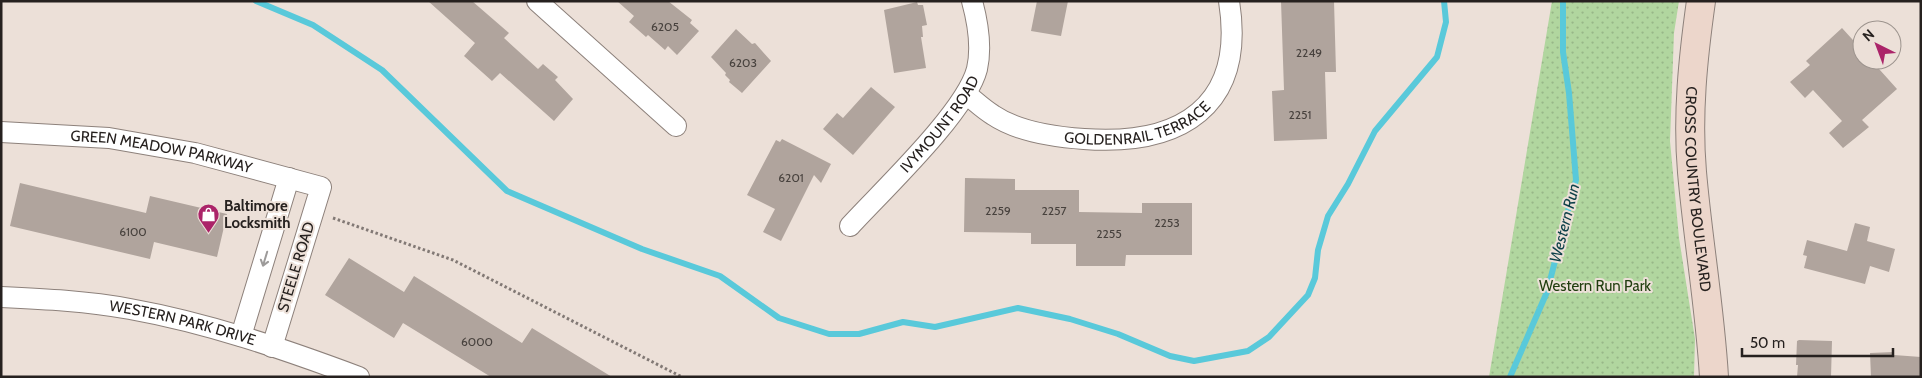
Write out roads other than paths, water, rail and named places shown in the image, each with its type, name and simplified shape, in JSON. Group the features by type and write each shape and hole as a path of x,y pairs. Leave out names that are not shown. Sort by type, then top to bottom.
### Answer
{"main road":[{"name":"CROSS COUNTRY BOULEVARD","path":"1701,1 1693,63 1690,120 1692,171 1712,331 1714,377"}],"street":[{"path":"537,1 676,126"},
{"name":"IVYMOUNT ROAD","path":"850,226 943,124 966,94 977,70 979,48 978,23 972,1"},
{"name":"GOLDENRAIL TERRACE","path":"966,94 993,116 1016,126 1058,138 1100,141 1146,136 1173,130 1198,114 1214,96 1225,73 1232,48 1230,1"},
{"name":"GREEN MEADOW PARKWAY","path":"1,132 109,138 195,153 321,187"},
{"path":"241,336 289,178"},
{"name":"STEELE ROAD","path":"272,347 321,187"},
{"name":"WESTERN PARK DRIVE","path":"1,297 58,299 130,309 241,336 359,377"}],"waterway":[{"path":"256,1 313,25 382,70 507,191 642,249 720,276 779,318 829,334 859,334 903,322 935,327 1018,308 1070,319 1118,334 1170,356 1194,361 1248,351 1269,337 1308,295 1315,278 1318,250 1328,216 1348,184 1375,131 1437,57 1446,22 1444,1"},
{"name":"Western Run","path":"1510,377 1547,292 1576,180 1569,93 1563,52 1563,1"}],"place":[{"name":"Baltimore Locksmith","path":"208,234"}],"park label":[{"name":"Western Run Park","path":"1595,286"}]}
